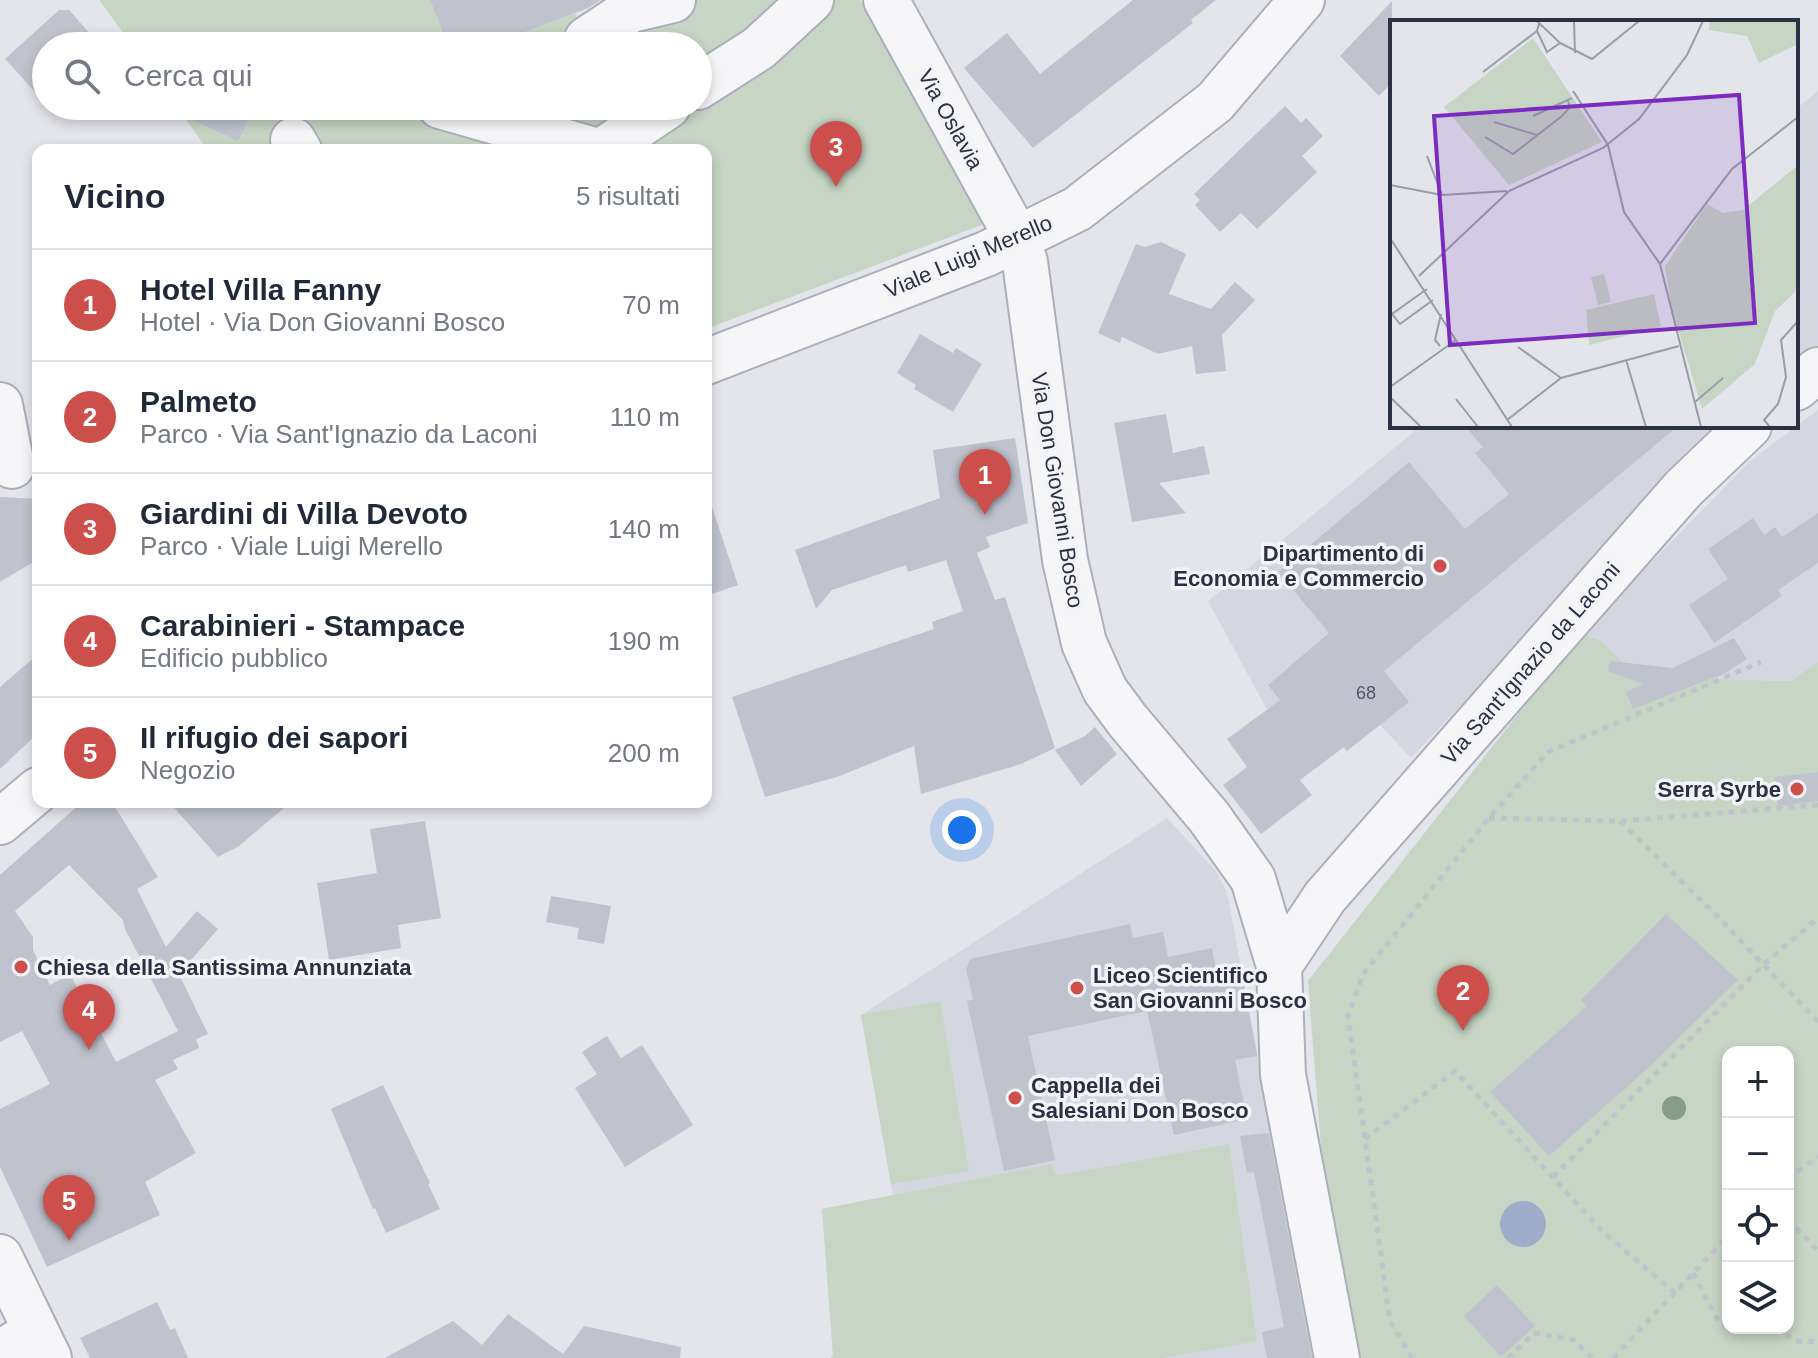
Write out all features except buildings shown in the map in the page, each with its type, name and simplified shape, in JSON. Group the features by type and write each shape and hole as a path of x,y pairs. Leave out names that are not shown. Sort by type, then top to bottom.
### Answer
{"street":[{"path":"598,32 631,10 673,0"},
{"path":"712,78 759,48 811,0"},
{"name":"Via Oslavia","path":"886,0 1017,238"},
{"name":"Viale Luigi Merello","path":"712,360 986,254 1077,209 1215,102 1302,0"},
{"path":"489,120 573,144"},
{"path":"612,144 647,120"},
{"name":"Via Don Giovanni Bosco","path":"1017,238 1025,262 1065,560 1084,643 1105,690 1209,817 1253,879"},
{"path":"1798,386 1818,370"},
{"path":"0,405 17,466"},
{"name":"Via Sant'Ignazio da Laconi","path":"1279,966 1317,907 1683,489 1747,428"},
{"path":"0,822 32,795"},
{"path":"1253,879 1317,907"},
{"path":"1253,879 1279,966 1283,1075 1337,1358"},
{"path":"0,1257 28,1347"}],"path":[{"path":"1412,1358 1390,1321 1348,1016 1363,974 1489,818 1548,752 1761,662"},
{"path":"1489,818 1620,821 1818,805"},
{"path":"1620,821 1818,1022"},
{"path":"1553,1177 1764,964 1818,918"},
{"path":"1365,1139 1455,1071 1601,1230 1675,1293"},
{"path":"1794,1174 1818,1156"},
{"path":"1794,1225 1818,1251"},
{"path":"1613,1358 1722,1242"},
{"path":"1693,1273 1722,1324"},
{"path":"1508,1358 1534,1333 1574,1340 1592,1358"},
{"path":"1785,1334 1795,1341 1818,1342"}],"shaded area":[{"path":"1818,91 1818,357 1798,373 1798,107"},
{"path":"1818,410 1818,662 1791,681 1711,679 1672,694 1641,683 1581,634 1750,461"},
{"path":"1419,428 1731,428 1694,458 1411,758 1335,677 1271,717 1208,601"},
{"path":"1167,818 1216,871 1227,893 1322,1358 830,1358 833,1355 822,1209 893,1195 861,1015"}],"green space":[{"path":"99,0 430,0 443,32 123,32"},
{"path":"601,0 860,0 987,223 712,327 712,144 204,144 186,120 712,120 712,32 525,32 575,13 577,17 603,7"},
{"path":"1581,634 1602,641 1641,683 1672,694 1711,679 1791,681 1818,662 1818,1358 1357,1358 1327,1223 1308,981"},
{"path":"940,1001 969,1171 891,1184 861,1015"},
{"path":"1229,1144 1257,1341 1164,1358 830,1358 833,1355 822,1209 1052,1164 1056,1176"}],"water":[{"path":"1523,1201 1540,1207 1546,1224 1540,1241 1523,1247 1506,1241 1500,1224 1506,1207"}],"place":[{"name":"Giardini di Villa Devoto","path":"836,187"},
{"name":"Hotel Villa Fanny","path":"985,515"},
{"name":"Dipartimento di Economia e Commercio","path":"1440,566"},
{"name":"Serra Syrbe","path":"1797,789"},
{"name":"Chiesa della Santissima Annunziata","path":"21,967"},
{"name":"Liceo Scientifico San Giovanni Bosco","path":"1077,988"},
{"name":"Palmeto","path":"1463,1031"},
{"name":"Carabinieri - Stampace","path":"89,1050"},
{"name":"Cappella dei Salesiani Don Bosco","path":"1015,1098"},
{"name":"Il rifugio dei sapori","path":"69,1241"}]}
